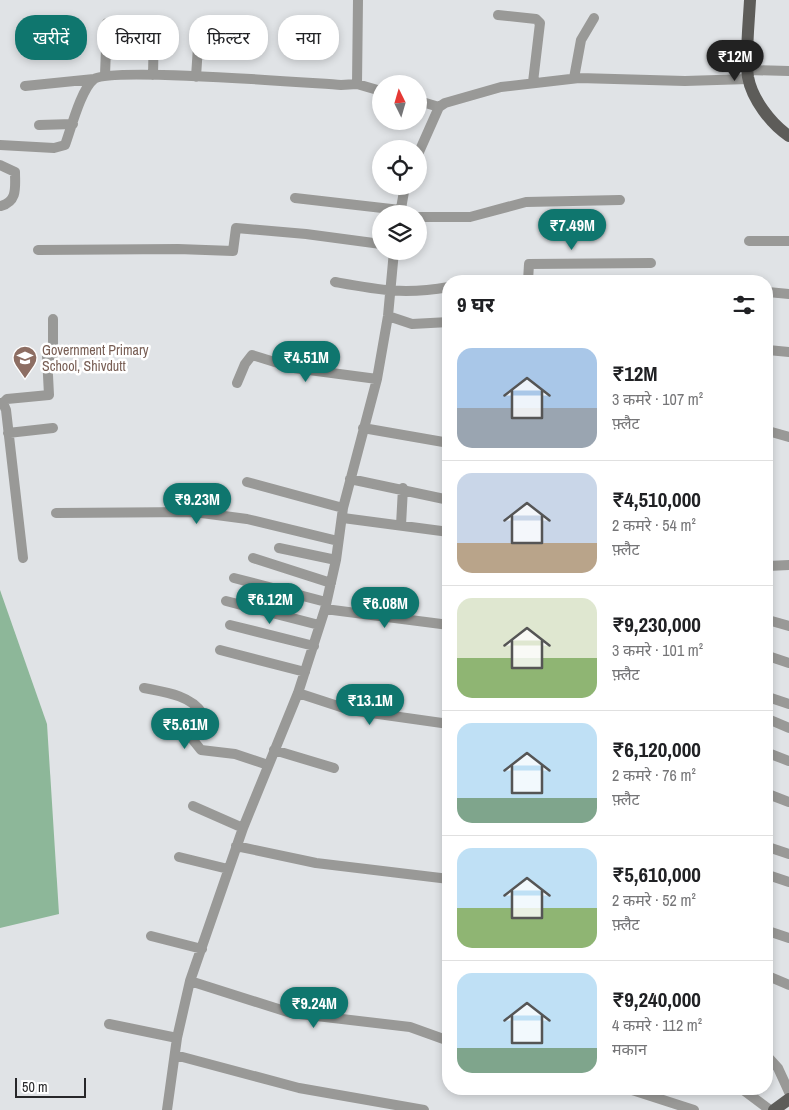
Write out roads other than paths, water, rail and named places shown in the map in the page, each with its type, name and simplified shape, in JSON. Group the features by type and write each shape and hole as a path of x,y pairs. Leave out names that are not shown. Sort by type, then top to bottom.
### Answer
{"main road":[{"path":"750,0 748,74 759,102 776,128 789,136"},
{"path":"772,1110 789,1099"}],"street":[{"path":"357,84 358,0"},
{"path":"498,15 536,19 540,23 533,82"},
{"path":"574,78 581,40 594,18"},
{"path":"105,75 106,60"},
{"path":"153,60 153,75"},
{"path":"196,77 197,60"},
{"path":"424,140 439,107 445,103 501,87 574,78 685,81 789,71"},
{"path":"25,86 94,79 105,75 153,75 341,85 357,84 372,88"},
{"path":"0,153 0,145 54,148 65,145 86,90 94,79"},
{"path":"428,104 439,107"},
{"path":"38,125 73,124"},
{"path":"0,165 15,172 14,196 10,203 0,205"},
{"path":"294,198 372,208"},
{"path":"427,217 470,217 526,202 620,200"},
{"path":"38,250 178,249 233,251 236,228 306,234 372,243"},
{"path":"749,241 789,241"},
{"path":"166,1110 176,1038 190,981 236,846 298,693 326,605 350,478 377,379 388,316 393,260"},
{"path":"528,275 529,264 651,263"},
{"path":"335,282 389,292 428,292 442,289"},
{"path":"773,292 789,294"},
{"path":"388,316 412,324 442,322"},
{"path":"23,558 6,410 2,403 7,399 48,395 47,356 53,356 53,319"},
{"path":"773,350 789,352"},
{"path":"237,383 245,364 252,355 294,368 377,379"},
{"path":"8,433 53,428"},
{"path":"363,428 442,442"},
{"path":"773,432 789,437"},
{"path":"350,478 403,488 442,498"},
{"path":"247,482 343,513 442,531"},
{"path":"401,525 403,488"},
{"path":"56,513 194,512 247,519 338,541"},
{"path":"279,548 336,560"},
{"path":"253,558 331,583"},
{"path":"773,566 789,565"},
{"path":"234,578 326,605 442,624"},
{"path":"226,601 319,624"},
{"path":"773,621 789,626"},
{"path":"230,625 314,646"},
{"path":"220,650 305,672"},
{"path":"773,658 789,663"},
{"path":"144,688 169,693 196,704 202,713 193,740 201,750 235,754 268,765"},
{"path":"298,693 350,710 442,723"},
{"path":"773,699 789,704"},
{"path":"773,721 789,728"},
{"path":"274,750 334,768"},
{"path":"773,755 789,761"},
{"path":"773,796 789,802"},
{"path":"194,806 243,828"},
{"path":"236,846 316,863 442,878"},
{"path":"773,849 789,854"},
{"path":"179,857 228,868"},
{"path":"773,876 789,882"},
{"path":"773,932 789,938"},
{"path":"151,936 202,949"},
{"path":"773,978 789,984"},
{"path":"190,981 291,1013 410,1027 442,1038"},
{"path":"110,1024 176,1038"},
{"path":"175,1055 300,1088 424,1110"},
{"path":"773,1062 778,1068 789,1092"},
{"path":"648,1095 694,1110"},
{"path":"751,1095 772,1110"}],"place":[{"name":"Government Primary School, Shivdutt","path":"25,379"}]}
